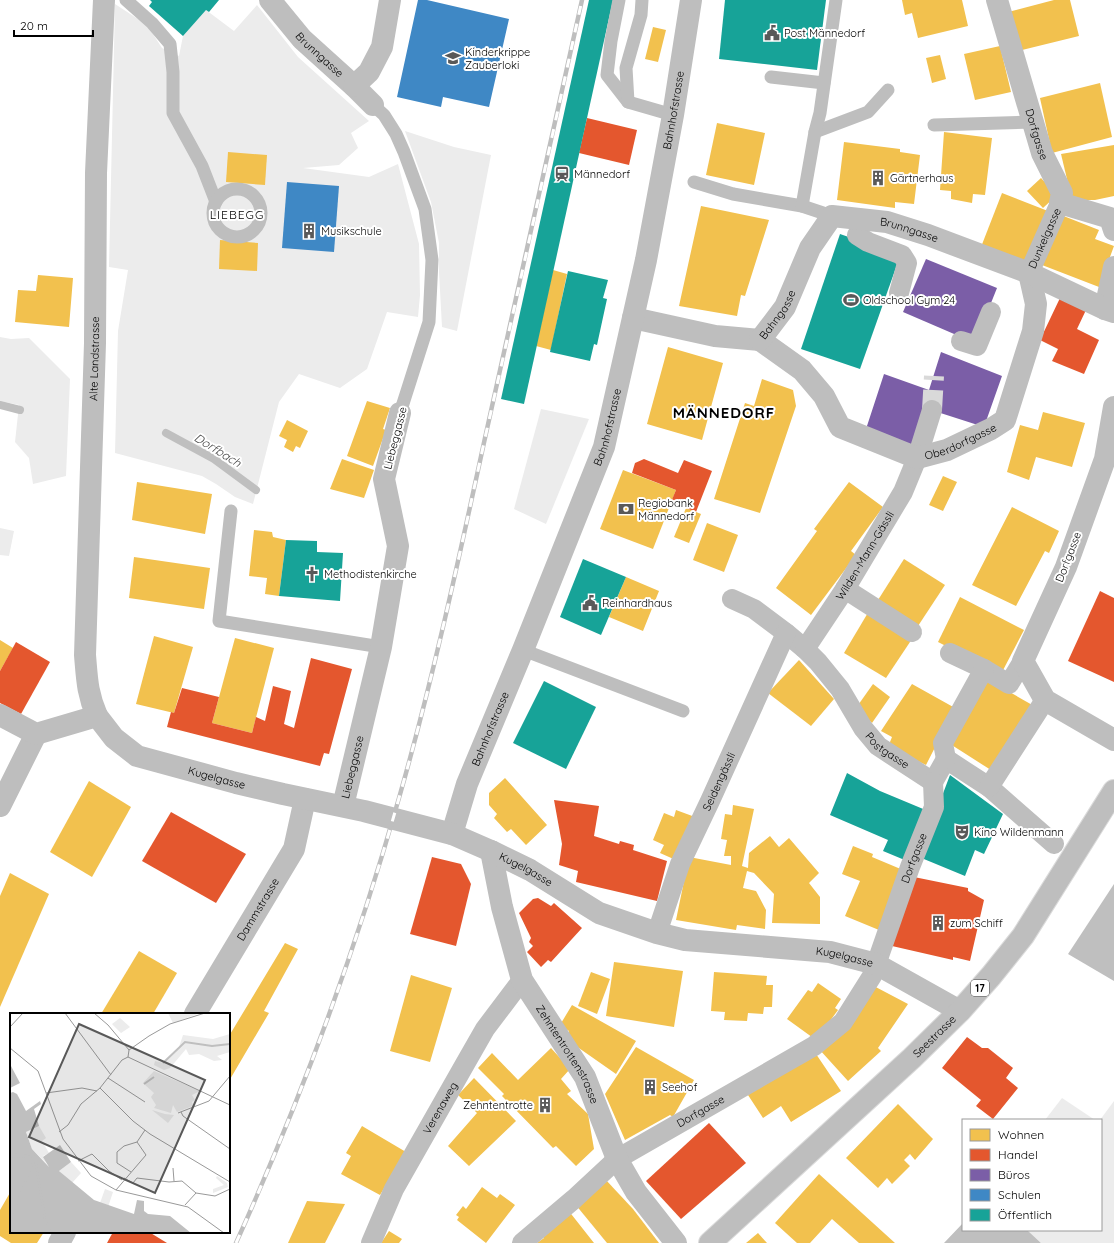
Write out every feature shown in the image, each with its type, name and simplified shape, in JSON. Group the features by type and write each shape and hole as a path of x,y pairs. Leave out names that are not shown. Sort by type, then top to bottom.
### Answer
{"street":[{"name":"Alte Landstrasse","path":"97,716 91,701 88,687 86,655 95,343 96,172 104,0"},
{"name":"Brunngasse","path":"270,0 302,39 373,105"},
{"path":"354,86 369,72 382,47 390,0"},
{"name":"Bahnhofstrasse","path":"452,834 467,784 523,650 604,447 646,260 673,115 691,0"},
{"name":"Dorfgasse","path":"997,0 1042,153 1062,193 1060,203"},
{"path":"1060,203 1110,218 1114,230"},
{"name":"Dunkelgasse","path":"1029,273 1060,203"},
{"name":"Brunngasse","path":"832,216 887,222 928,235 1029,273 1109,310"},
{"name":"Bahngasse","path":"632,318 715,336 760,340 785,307 810,248 832,216"},
{"path":"857,235 868,242 902,255 907,263 899,293"},
{"path":"1109,310 1114,267"},
{"name":"Oberdorfgasse","path":"760,340 802,370 824,396 840,427 917,458 947,450 991,429 1004,420 1033,331 1036,304 1029,273"},
{"path":"961,341 977,346 990,312"},
{"name":"Dorfgasse","path":"1023,661 1066,567 1105,458 1114,407"},
{"name":"Wilden-Mann-Gässli","path":"805,649 845,589 903,492 917,458 932,410"},
{"name":"Liebeggasse","path":"343,806 381,647 398,546 384,479 400,413"},
{"path":"845,589 912,632"},
{"name":"Postgasse","path":"732,599 754,609 805,649 818,662 840,689 863,728 878,746 932,782"},
{"name":"Seidengässli","path":"657,933 680,864 786,633"},
{"path":"950,653 1009,684 1023,661"},
{"path":"1023,661 1044,700 1114,740"},
{"path":"932,782 946,759 944,743 984,670"},
{"path":"989,787 1044,700"},
{"path":"0,715 36,734 97,716"},
{"name":"Kugelgasse","path":"97,716 114,738 137,756 236,783 343,806 452,834 492,851 530,870 599,913 657,933 685,940 830,952 876,964 960,1011"},
{"path":"0,806 36,734"},
{"path":"946,759 989,787 1024,816 1054,844"},
{"name":"Dorfgasse","path":"879,956 910,867 934,807 932,782"},
{"name":"Seestrasse","path":"710,1243 912,1058 960,1011 991,976 1023,936 1114,790"},
{"name":"Dammstrasse","path":"196,1013 294,849 305,799"},
{"name":"Zehntentrottenstrasse","path":"492,851 502,907 522,980 585,1077 617,1159 636,1192 676,1243"},
{"name":"Dorfgasse","path":"522,1243 574,1199 617,1159 814,1046 843,1022 872,976"},
{"name":"Verenaweg","path":"371,1243 394,1189 485,1029 522,980"},
{"path":"58,1243 64,1233"}],"lane":[{"path":"126,0 152,23 170,44 173,72 173,113 202,166 216,202"},
{"path":"619,0 611,41 607,75 628,102 673,115"},
{"path":"628,102 626,68 641,15 642,0"},
{"path":"802,206 815,132 820,113 836,0"},
{"path":"771,77 824,83"},
{"path":"815,132 868,112 888,90"},
{"name":"Liebeggasse","path":"373,105 384,115 396,134 404,152 425,209 432,260 429,322 400,413"},
{"path":"934,125 1033,122"},
{"name":"Brunngasse","path":"694,182 733,194 802,206 832,216"},
{"path":"230,511 219,621 381,647"},
{"path":"523,650 683,711"}],"shaded area":[{"path":"115,4 147,25 162,48 179,56 183,36 206,10 234,31 257,5 298,57 369,121 351,133 358,148 339,165 303,168 369,177 398,164 419,244 420,295 418,317 387,312 367,369 340,388 299,374 279,402 253,504 235,497 202,476 115,453 118,331 128,270 109,267"},
{"path":"405,131 454,147 491,155 457,331 442,327 439,243 431,202"},
{"path":"0,337 11,339 29,338 70,379 66,476 33,484 29,458 15,442 19,405 0,401"},
{"path":"541,409 589,419 546,524 514,509"},
{"path":"0,528 14,531 9,556 0,555"},
{"path":"1114,884 1114,981 1068,954"},
{"path":"1062,1098 1094,1119 1046,1119"},
{"path":"1114,1101 1114,1243 1041,1243 1028,1231 1102,1231 1102,1119 1101,1119"},
{"path":"962,1224 962,1231 1028,1231 1041,1243 944,1243"}],"building: Wohnen":[{"path":"902,0 962,0 968,26 918,38 912,13 905,15"},
{"path":"1054,0 1070,0 1079,36 1018,51 1008,12"},
{"path":"653,27 666,30 658,62 645,59"},
{"path":"1000,46 1011,92 975,100 964,54"},
{"path":"940,55 946,79 932,83 926,58"},
{"path":"1100,83 1112,137 1052,153 1040,98"},
{"path":"717,123 765,133 754,185 706,175"},
{"path":"944,132 992,138 985,195 973,194 972,203 951,199 951,191 940,190"},
{"name":"Gärtnerhaus","path":"844,142 900,149 900,152 920,155 914,204 895,202 895,208 837,200"},
{"path":"1114,145 1114,196 1095,200 1072,200 1061,154"},
{"path":"228,152 267,155 265,185 226,182"},
{"path":"1041,178 1057,195 1043,208 1027,191"},
{"path":"1002,193 1048,211 1027,265 981,247"},
{"path":"701,206 769,220 745,296 741,295 737,316 679,306"},
{"path":"1061,215 1099,230 1095,239 1114,246 1099,287 1042,265"},
{"path":"220,240 258,243 257,271 219,269"},
{"path":"553,270 567,274 551,350 536,346"},
{"path":"38,275 73,278 69,327 15,322 18,290 36,291"},
{"path":"668,347 723,363 702,440 647,424"},
{"path":"762,379 793,390 796,406 760,513 714,499 745,403 754,406"},
{"path":"367,401 390,408 383,429 386,430 373,466 347,456"},
{"path":"1043,412 1085,423 1072,467 1036,457 1029,480 1007,472 1020,425 1038,430"},
{"path":"287,420 308,431 300,448 296,446 293,452 284,447 287,440 279,436"},
{"path":"342,459 374,470 364,498 330,489"},
{"path":"623,470 676,490 653,549 600,529"},
{"path":"943,476 957,482 943,511 929,505"},
{"path":"137,482 212,494 205,534 132,520"},
{"path":"849,482 883,507 851,551 856,555 811,615 776,588 817,531 814,529"},
{"path":"1012,507 1059,531 1049,553 1045,551 1016,606 972,585"},
{"path":"686,508 701,514 689,543 674,537"},
{"path":"707,523 738,535 724,572 693,560"},
{"path":"254,530 272,532 273,537 286,540 279,596 265,594 267,578 249,576"},
{"path":"134,557 210,568 204,609 129,598"},
{"path":"904,559 945,585 918,626 878,600"},
{"path":"626,577 659,591 643,631 609,617"},
{"path":"960,597 1024,630 1001,674 938,642"},
{"path":"869,611 912,639 886,678 844,653"},
{"path":"154,636 193,647 174,713 136,704"},
{"path":"235,638 274,648 252,733 212,723"},
{"path":"0,640 13,648 0,671"},
{"path":"799,660 834,699 811,726 768,693"},
{"path":"985,678 1034,706 994,772 947,742"},
{"path":"873,684 890,697 872,723 856,708"},
{"path":"912,684 955,708 926,765 888,747 892,737 881,731"},
{"path":"505,778 547,825 526,845 511,829 507,832 494,818 497,814 489,805 489,793"},
{"path":"89,781 131,807 92,877 50,852"},
{"path":"733,805 754,809 742,866 748,868 749,853 770,836 779,847 789,838 819,873 809,883 820,897 820,924 772,923 774,894 754,873 747,871 743,888 756,891 766,910 765,929 737,925 736,930 676,920 689,857 731,865 731,856 724,856 727,840 721,839 725,814 732,815"},
{"path":"676,810 695,817 678,861 660,853 664,845 653,840 664,813 674,817"},
{"path":"853,846 873,854 872,857 903,870 879,930 845,916 860,881 842,874"},
{"path":"10,873 49,894 0,1007 0,896"},
{"path":"285,943 298,949 264,1011 269,1013 230,1079 230,1034"},
{"path":"139,951 177,973 154,1013 102,1013"},
{"path":"614,962 683,971 674,1027 606,1016"},
{"path":"591,972 610,979 597,1014 578,1006"},
{"path":"714,972 767,976 766,985 773,985 772,1007 764,1007 763,1014 748,1013 747,1021 724,1020 725,1012 711,1011"},
{"path":"411,975 452,988 430,1062 390,1051"},
{"path":"818,983 841,999 835,1008 838,1010 816,1040 787,1019 808,990 812,992"},
{"path":"870,984 908,1004 878,1048 881,1051 848,1081 819,1049"},
{"path":"572,1005 636,1041 616,1074 566,1039 569,1031 560,1025"},
{"name":"Seehof","path":"636,1047 694,1080 673,1117 670,1115 625,1140 605,1094"},
{"name":"Zehntentrotte","path":"551,1048 570,1069 561,1079 571,1091 567,1094 588,1114 594,1149 576,1166 556,1146 553,1148 502,1096 504,1094 478,1068 492,1053 518,1080"},
{"path":"814,1051 841,1091 791,1122 781,1106 763,1118 748,1095"},
{"path":"474,1078 516,1121 469,1166 448,1146 477,1113 458,1095"},
{"path":"898,1104 933,1139 915,1160 910,1154 904,1160 910,1166 892,1184 887,1178 878,1188 846,1158"},
{"path":"362,1126 406,1152 380,1195 341,1174 351,1156 346,1153"},
{"path":"819,1174 895,1243 859,1243 832,1219 810,1243 797,1243 775,1223"},
{"path":"605,1179 633,1209 659,1243 607,1243 575,1204"},
{"path":"482,1187 497,1198 500,1194 515,1205 486,1243 457,1220 459,1217 456,1215 463,1206 466,1209"},
{"path":"10,1193 10,1233 43,1233 37,1243 11,1243 0,1236 0,1210"},
{"path":"307,1201 345,1204 325,1243 288,1243"},
{"path":"568,1210 594,1243 537,1243 544,1238 540,1233"},
{"path":"389,1231 402,1239 399,1243 381,1243"},
{"path":"758,1233 767,1243 746,1243"}],"building: Handel":[{"path":"587,118 637,130 629,165 579,153"},
{"path":"1060,298 1086,310 1077,329 1099,340 1084,374 1052,361 1058,349 1040,340"},
{"path":"644,459 678,473 684,460 712,471 696,512 671,502 676,490 632,473 635,463"},
{"path":"1100,591 1114,598 1114,682 1068,661"},
{"path":"16,642 50,662 21,714 0,703 0,671"},
{"path":"311,658 352,669 329,754 324,753 320,766 167,727 171,712 174,713 182,688 219,697 212,723 252,733 256,717 265,721 273,686 291,691 284,724 294,728"},
{"path":"554,800 599,806 594,836 619,844 620,841 634,845 633,850 667,861 657,901 576,882 578,871 559,865 562,844"},
{"path":"171,812 246,854 216,903 142,861"},
{"path":"432,857 461,864 471,884 456,946 410,934"},
{"name":"zum Schiff","path":"914,877 968,888 968,891 984,900 970,961 953,957 953,960 892,946"},
{"path":"538,898 551,906 554,903 582,928 551,962 548,960 541,967 527,952 533,946 529,942 531,938 519,913 533,899"},
{"path":"967,1037 982,1048 988,1048 1013,1068 1006,1078 1018,1088 993,1119 976,1106 981,1100 942,1068"},
{"path":"709,1123 746,1163 681,1219 646,1181"},
{"path":"112,1233 151,1233 167,1243 107,1243"}],"building: Büros":[{"path":"926,259 997,288 975,343 903,312"},
{"path":"941,352 1002,376 984,427 928,409 916,446 866,429 884,374 929,390"}],"building: Schulen":[{"name":"Kinderkrippe Zauberloki","path":"418,0 427,0 509,19 489,107 443,97 441,107 397,97"},
{"name":"Musikschule","path":"287,182 339,186 334,252 282,248"}],"building: Öffentlich":[{"path":"150,0 219,0 209,12 206,10 183,36 149,6 152,2"},
{"path":"589,0 613,0 524,404 501,399"},
{"name":"Post Männedorf","path":"725,0 826,0 817,70 719,59"},
{"name":"Oldschool Gym 24","path":"840,234 866,243 899,259 860,369 801,349"},
{"path":"568,271 608,280 603,298 607,299 597,345 594,344 590,361 550,352"},
{"name":"Methodistenkirche","path":"286,540 317,541 317,552 343,553 340,601 279,596"},
{"name":"Reinhardhaus","path":"583,559 626,577 601,635 560,617"},
{"path":"544,681 596,707 566,769 513,743"},
{"path":"847,773 880,791 928,811 907,861 883,851 888,840 830,815"},
{"name":"Kino Wildenmann","path":"950,775 1003,814 984,854 975,850 965,876 919,857"}],"waterway":[{"path":"0,405 20,410"},
{"name":"Dorfbach","path":"166,433 214,459 256,490"}],"tunnel":[{"path":"932,410 934,376"}],"railway":[{"path":"236,1243 283,1134 326,1024 365,911 399,798 445,618 582,0"}],"place":[{"name":"Post Männedorf","path":"772,33"},
{"name":"Kinderkrippe Zauberloki","path":"453,58"},
{"name":"Männedorf","path":"562,174"},
{"name":"Gärtnerhaus","path":"878,178"},
{"name":"Musikschule","path":"309,231"},
{"name":"Oldschool Gym 24","path":"851,300"},
{"name":"Regiobank Männedorf","path":"626,509"},
{"name":"Methodistenkirche","path":"312,574"},
{"name":"Reinhardhaus","path":"590,603"},
{"name":"Kino Wildenmann","path":"962,832"},
{"name":"zum Schiff","path":"938,923"},
{"name":"Seehof","path":"650,1087"},
{"name":"Zehntentrotte","path":"545,1105"}],"district":[{"name":"LIEBEGG","path":"237,214"},
{"name":"MÄNNEDORF","path":"724,412"}]}
